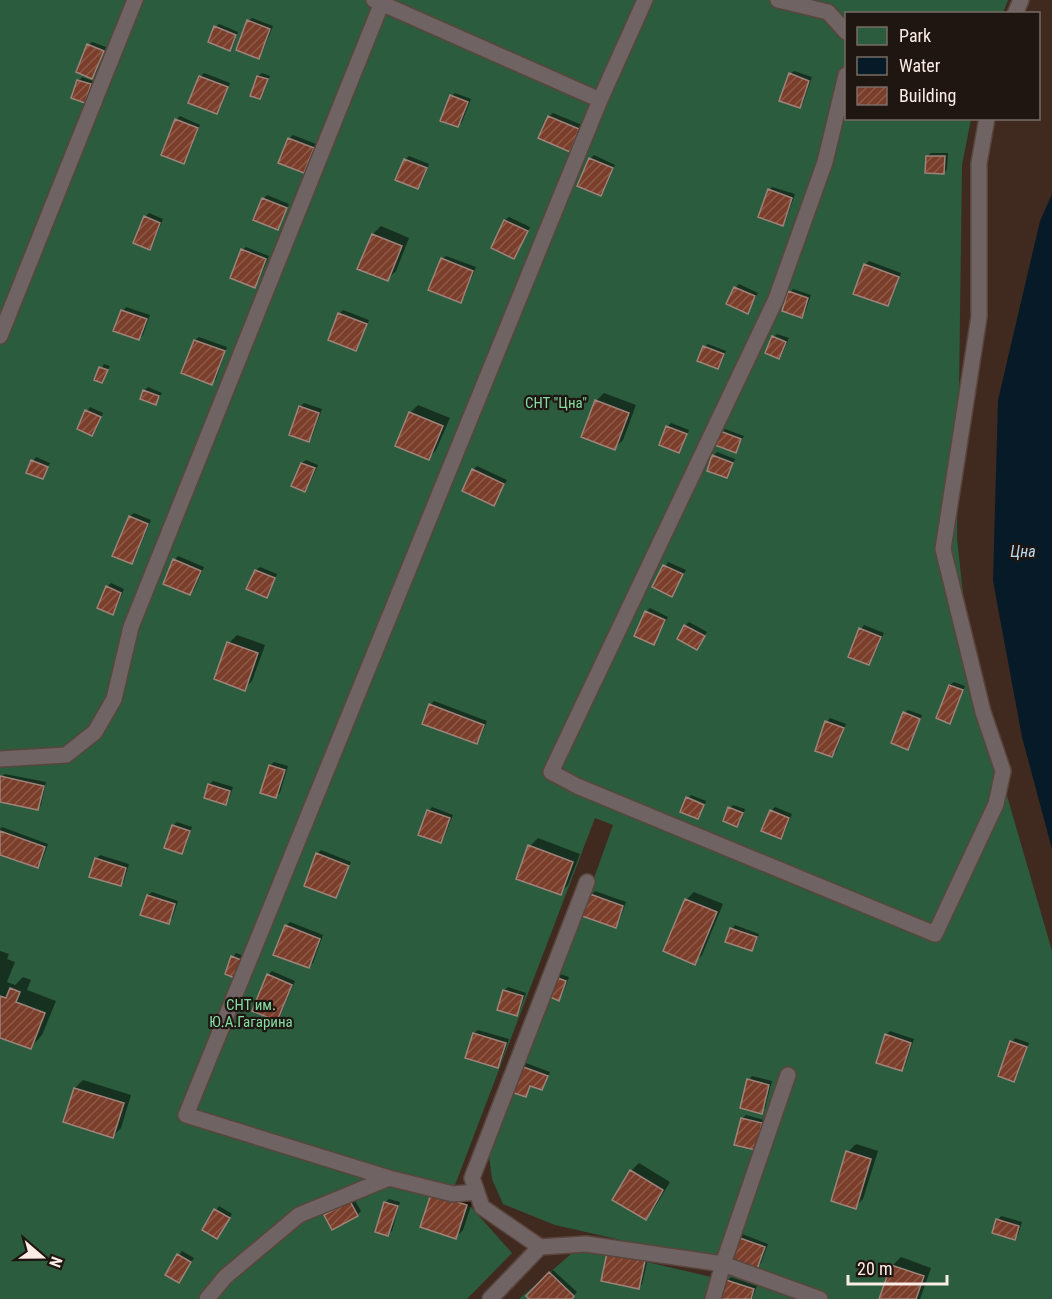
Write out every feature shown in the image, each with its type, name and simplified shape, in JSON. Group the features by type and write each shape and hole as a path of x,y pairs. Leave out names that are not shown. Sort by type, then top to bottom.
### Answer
{"lane":[{"path":"0,336 135,0"},
{"path":"477,1192 453,1194 389,1178 186,1115 600,100 645,0"},
{"path":"778,0 828,12 845,31"},
{"path":"0,759 66,755 95,732 114,699 131,627 379,1 600,100"},
{"path":"845,79 825,162 776,299 551,772 577,786 935,934 996,804 1003,771 983,712 942,549 979,317 979,163 987,120"},
{"path":"587,882 471,1178 482,1207 540,1247 586,1244 723,1264 820,1299"},
{"path":"713,1299 788,1075"},
{"path":"207,1299 225,1277 299,1215 389,1178"},
{"path":"490,1299 540,1247"}],"green space":[{"name":"СНТ \"Цна\"","path":"0,0 1008,0 1003,12 845,12 845,120 971,120 962,165 957,539 972,675 1052,951 1052,1299 519,1299 571,1254 596,1250 724,1280 713,1261 555,1225 503,1204 492,1179 488,1148 538,1018 545,1015 613,825 595,818 450,1198 471,1207 512,1253 467,1299 0,1299"}],"water":[{"name":"Цна","path":"1052,194 1052,849 1022,737 993,581 998,400 1040,221"}],"building":[{"path":"247,20 270,29 259,59 236,50"},
{"path":"214,26 236,35 230,51 208,42"},
{"path":"87,44 104,51 92,79 76,72"},
{"path":"789,73 809,81 800,108 779,101"},
{"path":"199,76 228,87 217,114 188,103"},
{"path":"257,76 268,79 260,99 250,96"},
{"path":"77,80 91,84 85,103 71,98"},
{"path":"450,95 468,102 458,127 440,121"},
{"path":"548,116 579,129 570,152 538,138"},
{"path":"175,119 198,128 184,164 161,155"},
{"path":"288,138 314,148 304,173 278,163"},
{"path":"926,156 945,156 944,174 925,173"},
{"path":"589,158 613,168 601,196 577,186"},
{"path":"404,159 427,168 418,189 395,180"},
{"path":"768,189 792,198 783,226 758,217"},
{"path":"262,198 287,208 278,230 253,220"},
{"path":"144,216 160,223 150,250 133,243"},
{"path":"504,220 528,231 514,259 491,248"},
{"path":"372,234 402,246 388,281 357,269"},
{"path":"241,249 266,259 255,288 230,278"},
{"path":"441,258 473,271 461,303 428,290"},
{"path":"864,264 899,277 888,306 853,294"},
{"path":"734,287 755,296 748,314 726,304"},
{"path":"788,291 808,298 802,318 782,311"},
{"path":"121,310 147,319 139,340 113,331"},
{"path":"338,313 367,324 356,351 328,340"},
{"path":"772,336 786,342 779,359 765,353"},
{"path":"194,340 225,351 212,385 181,373"},
{"path":"703,346 724,354 718,369 697,361"},
{"path":"99,367 108,370 102,383 94,380"},
{"path":"143,390 159,396 156,405 140,399"},
{"path":"595,400 629,413 615,450 581,437"},
{"path":"299,406 319,413 309,442 289,435"},
{"path":"85,410 101,417 92,436 77,429"},
{"path":"409,412 443,426 429,460 395,446"},
{"path":"666,426 687,434 679,453 659,445"},
{"path":"720,431 741,439 736,453 715,445"},
{"path":"712,455 733,463 727,478 707,471"},
{"path":"31,460 48,467 43,479 26,473"},
{"path":"301,463 315,468 305,492 291,486"},
{"path":"472,469 504,484 494,506 462,491"},
{"path":"129,516 148,524 132,564 112,556"},
{"path":"173,559 201,571 190,595 163,584"},
{"path":"663,565 683,574 672,597 652,587"},
{"path":"255,570 275,578 267,598 246,589"},
{"path":"106,586 121,593 113,615 97,608"},
{"path":"645,611 665,620 654,645 634,636"},
{"path":"684,625 705,636 697,650 677,639"},
{"path":"859,628 881,637 869,665 848,657"},
{"path":"227,642 258,653 245,691 214,679"},
{"path":"949,685 963,690 950,724 936,718"},
{"path":"429,704 484,725 477,744 422,724"},
{"path":"903,712 920,719 908,750 891,743"},
{"path":"825,721 844,728 832,757 815,751"},
{"path":"269,765 285,770 276,798 260,793"},
{"path":"0,776 44,786 38,810 0,802"},
{"path":"208,784 230,791 226,805 204,798"},
{"path":"686,797 704,805 698,819 680,812"},
{"path":"728,807 743,813 737,827 723,821"},
{"path":"427,810 450,818 441,843 418,835"},
{"path":"770,810 789,818 781,839 761,831"},
{"path":"172,825 190,831 182,854 164,848"},
{"path":"0,831 45,847 38,868 0,855"},
{"path":"528,845 573,862 561,895 516,879"},
{"path":"316,853 349,866 336,898 304,886"},
{"path":"95,858 126,868 121,886 89,877"},
{"path":"590,894 623,906 616,928 582,916"},
{"path":"147,895 175,904 169,924 140,915"},
{"path":"685,899 717,912 695,965 663,951"},
{"path":"285,925 320,939 309,968 273,955"},
{"path":"730,928 757,937 752,951 725,942"},
{"path":"231,956 249,963 242,981 225,974"},
{"path":"267,974 292,985 277,1021 252,1011"},
{"path":"555,977 566,981 559,1001 548,996"},
{"path":"10,988 20,992 16,1002 45,1013 31,1049 0,1038 0,996 6,998"},
{"path":"503,990 523,996 517,1016 497,1010"},
{"path":"473,1033 506,1043 498,1068 465,1058"},
{"path":"885,1034 911,1043 902,1071 876,1063"},
{"path":"1010,1041 1027,1047 1014,1082 998,1076"},
{"path":"518,1065 548,1076 542,1090 530,1086 526,1097 508,1091"},
{"path":"747,1079 769,1085 762,1114 740,1108"},
{"path":"74,1088 124,1103 113,1138 63,1122"},
{"path":"741,1118 762,1123 756,1150 734,1145"},
{"path":"846,1151 871,1159 856,1209 831,1201"},
{"path":"630,1170 663,1190 646,1220 612,1200"},
{"path":"431,1194 467,1205 456,1239 420,1227"},
{"path":"350,1201 358,1216 332,1230 324,1215"},
{"path":"384,1202 398,1206 388,1236 375,1232"},
{"path":"214,1209 230,1218 217,1239 202,1230"},
{"path":"996,1219 1019,1226 1015,1240 992,1233"},
{"path":"737,1237 765,1247 757,1269 729,1259"},
{"path":"607,1253 645,1261 639,1289 601,1281"},
{"path":"177,1254 191,1262 179,1283 165,1275"},
{"path":"891,1265 924,1276 916,1299 879,1299"},
{"path":"549,1272 574,1296 572,1299 529,1299 526,1296"},
{"path":"726,1280 754,1289 751,1299 720,1299"}],"park label":[{"name":"СНТ им. Ю.А.Гагарина","path":"251,1014"}]}
